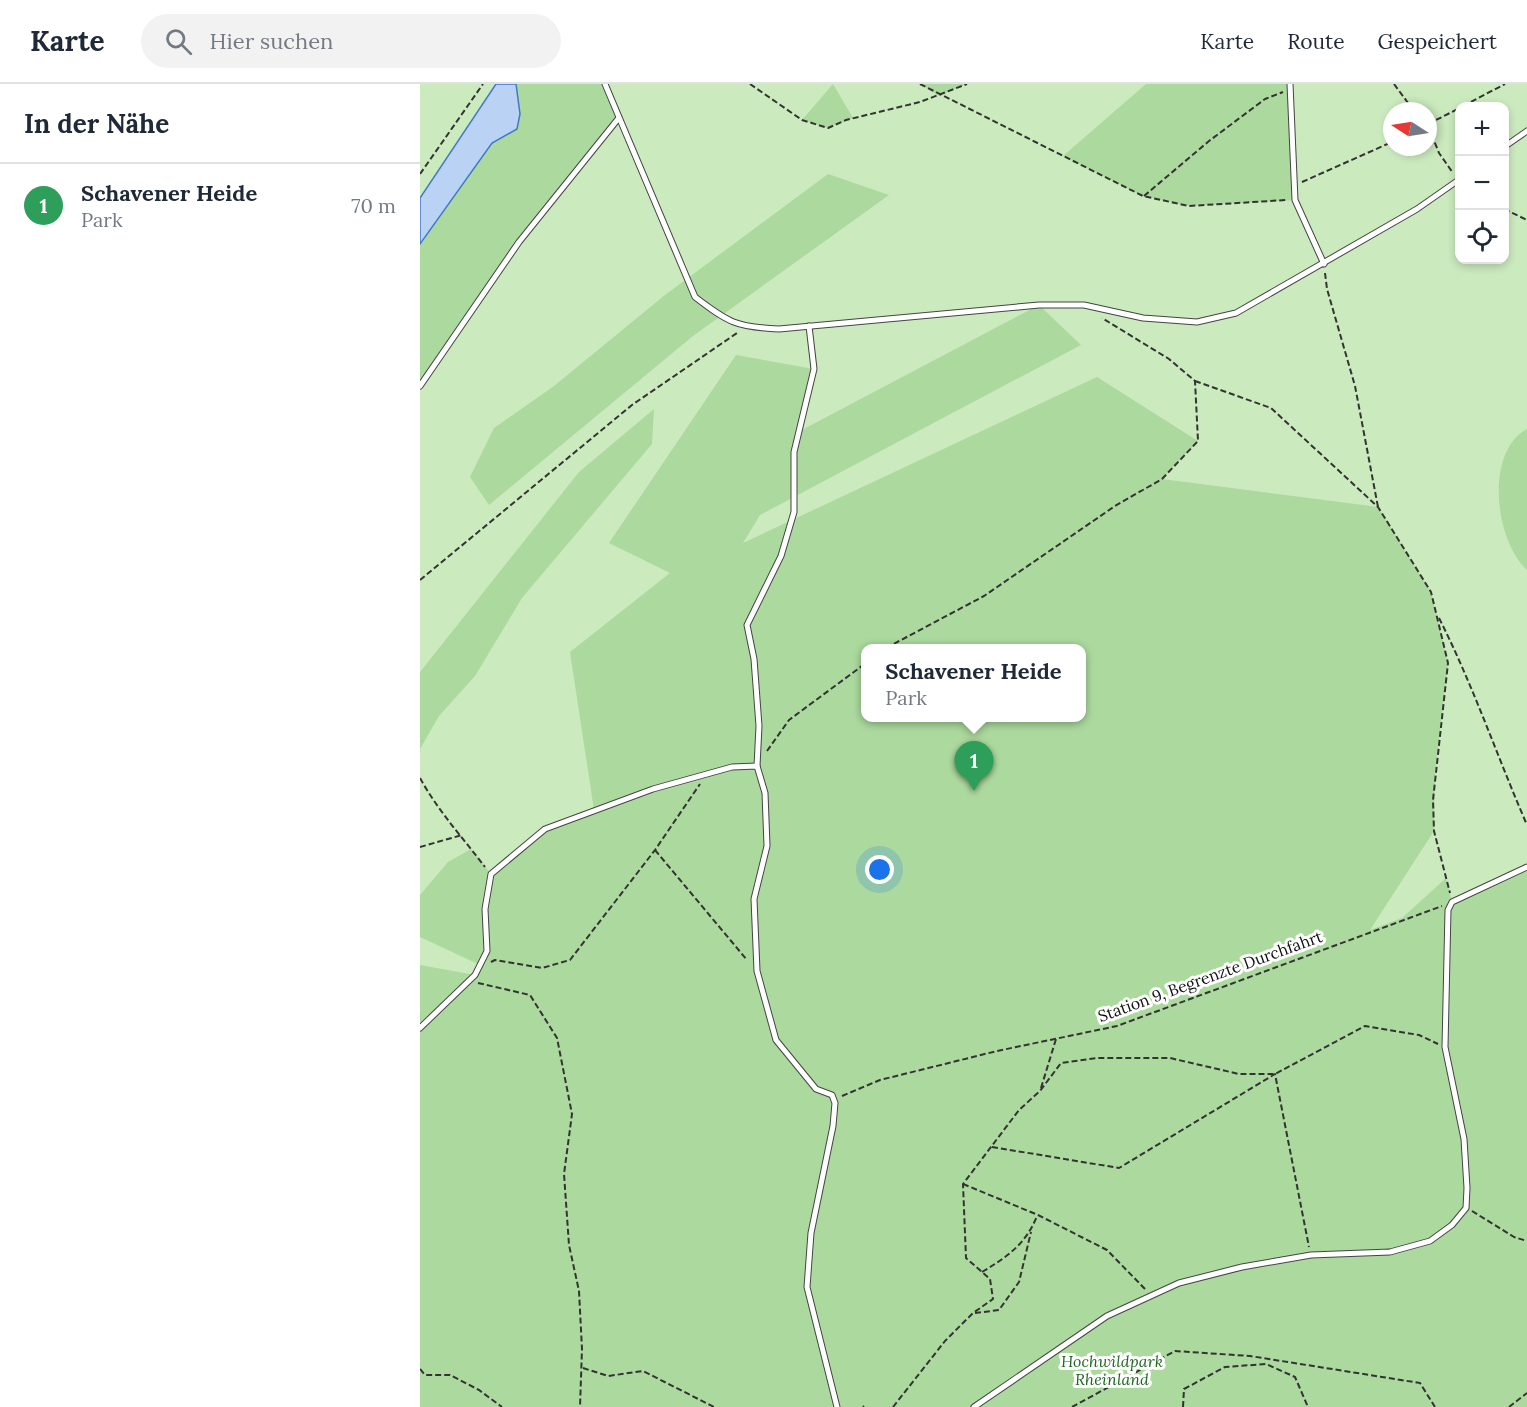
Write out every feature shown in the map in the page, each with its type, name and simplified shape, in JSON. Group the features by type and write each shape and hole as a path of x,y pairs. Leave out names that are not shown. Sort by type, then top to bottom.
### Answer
{"lane":[{"path":"605,84 695,297 725,320 744,327 809,326 1067,304 1143,318 1197,322 1236,314 1417,209 1455,182"},
{"path":"1291,87 1295,200 1324,264"},
{"path":"420,386 519,242 618,119"},
{"path":"1509,143 1527,130"},
{"path":"809,326 814,369 794,452 794,512 782,556 747,625 754,659 759,726 757,766 765,793 767,846 754,899 757,971 776,1040 816,1089 832,1095 834,1099 831,1135 811,1233 807,1287 837,1407"},
{"path":"420,1028 475,975 487,951 485,909 491,874 545,829 653,789 732,767 757,766"},
{"path":"974,1407 1107,1316 1150,1294 1179,1283 1242,1267 1311,1255 1390,1252 1430,1240 1452,1225 1466,1208 1464,1139 1445,1047 1443,1010 1448,910 1452,902 1527,867"}],"path":[{"path":"420,174 483,84"},
{"path":"750,84 802,120 828,128 846,120 892,111 939,96 967,84"},
{"path":"920,84 939,96 1143,196 1189,206 1295,200"},
{"path":"1394,84 1407,102"},
{"path":"1471,102 1505,84"},
{"path":"1143,196 1209,141 1265,99 1291,87"},
{"path":"1437,120 1455,110"},
{"path":"1437,145 1447,167 1455,175"},
{"path":"1294,186 1383,146"},
{"path":"1506,210 1527,220"},
{"path":"1324,264 1327,289 1355,386 1378,507"},
{"path":"1099,316 1169,359 1195,381 1271,408 1378,507 1431,592 1448,663 1435,772 1434,821 1452,902"},
{"path":"420,580 632,405 744,327"},
{"path":"894,644 984,596 1115,506 1162,479 1198,441 1195,381"},
{"path":"1436,613 1468,677 1500,765 1527,825"},
{"path":"757,766 789,720 861,667"},
{"path":"480,965 495,960 542,968 570,960 655,850 707,774"},
{"path":"420,778 445,818 462,835 491,874"},
{"path":"420,847 462,835"},
{"path":"655,850 757,971"},
{"name":"Station 9, Begrenzte Durchfahrt","path":"834,1099 880,1080 1056,1038 1117,1026 1402,918 1452,902"},
{"path":"475,975 479,985 530,995 557,1038 572,1114 564,1174 569,1245 579,1291 582,1368 580,1407"},
{"path":"990,1147 1119,1168 1275,1074 1365,1026 1419,1035 1445,1047"},
{"path":"1040,1091 1056,1038"},
{"path":"893,1407 945,1341 973,1313 993,1299 990,1279 966,1258 963,1184 1019,1110 1040,1091 1061,1064 1097,1058 1170,1058 1239,1074 1275,1074"},
{"path":"1275,1074 1311,1255"},
{"path":"963,1184 1038,1215 1107,1250 1150,1294"},
{"path":"1466,1208 1514,1237 1527,1241"},
{"path":"973,1313 999,1310 1019,1282 1031,1232 1038,1215"},
{"path":"982,1272 1010,1256 1031,1232"},
{"path":"1072,1407 1175,1352 1250,1356 1288,1364 1400,1378 1420,1383 1435,1407"},
{"path":"1183,1407 1184,1389 1225,1367 1266,1364 1296,1377 1308,1407"},
{"path":"582,1368 608,1376 643,1371 714,1407"},
{"path":"420,1369 424,1375 450,1375 479,1390 502,1407"},
{"path":"1509,1407 1527,1393"}],"green space":[{"name":"Hochwildpark Rheinland","path":"420,84 1527,84 1527,1407 420,1407"},
{"path":"516,84 605,84 618,119 519,242 420,386 420,244 492,143 514,126 518,112"},
{"path":"833,84 853,118 828,128 802,120"},
{"path":"920,84 967,84 939,96"},
{"path":"1146,84 1290,84 1295,200 1189,206 1143,196 1063,156"},
{"path":"828,174 889,195 693,336 489,505 470,477 494,428 554,386 665,295"},
{"name":"Hochwildpark Rheinland","path":"1039,305 1081,345 760,515 743,543 1097,377 1198,441 1162,479 1378,507 1431,592 1448,663 1435,772 1434,831 1370,930 1402,918 1446,878 1452,902 1527,867 1527,1407 420,1407 420,965 475,975 480,965 420,937 420,895 448,862 471,849 491,874 545,829 594,810 570,652 670,573 609,543 736,355 814,369 798,432"},
{"path":"654,409 652,444 522,598 475,676 439,716 420,749 420,672 579,472"},
{"path":"1527,429 1527,570 1516,557 1507,539 1499,497 1504,457 1513,440"}],"water":[{"path":"496,84 516,84 520,114 517,129 492,143 420,244 420,198"}],"place":[{"name":"Schavener Heide","path":"974,791"}]}
